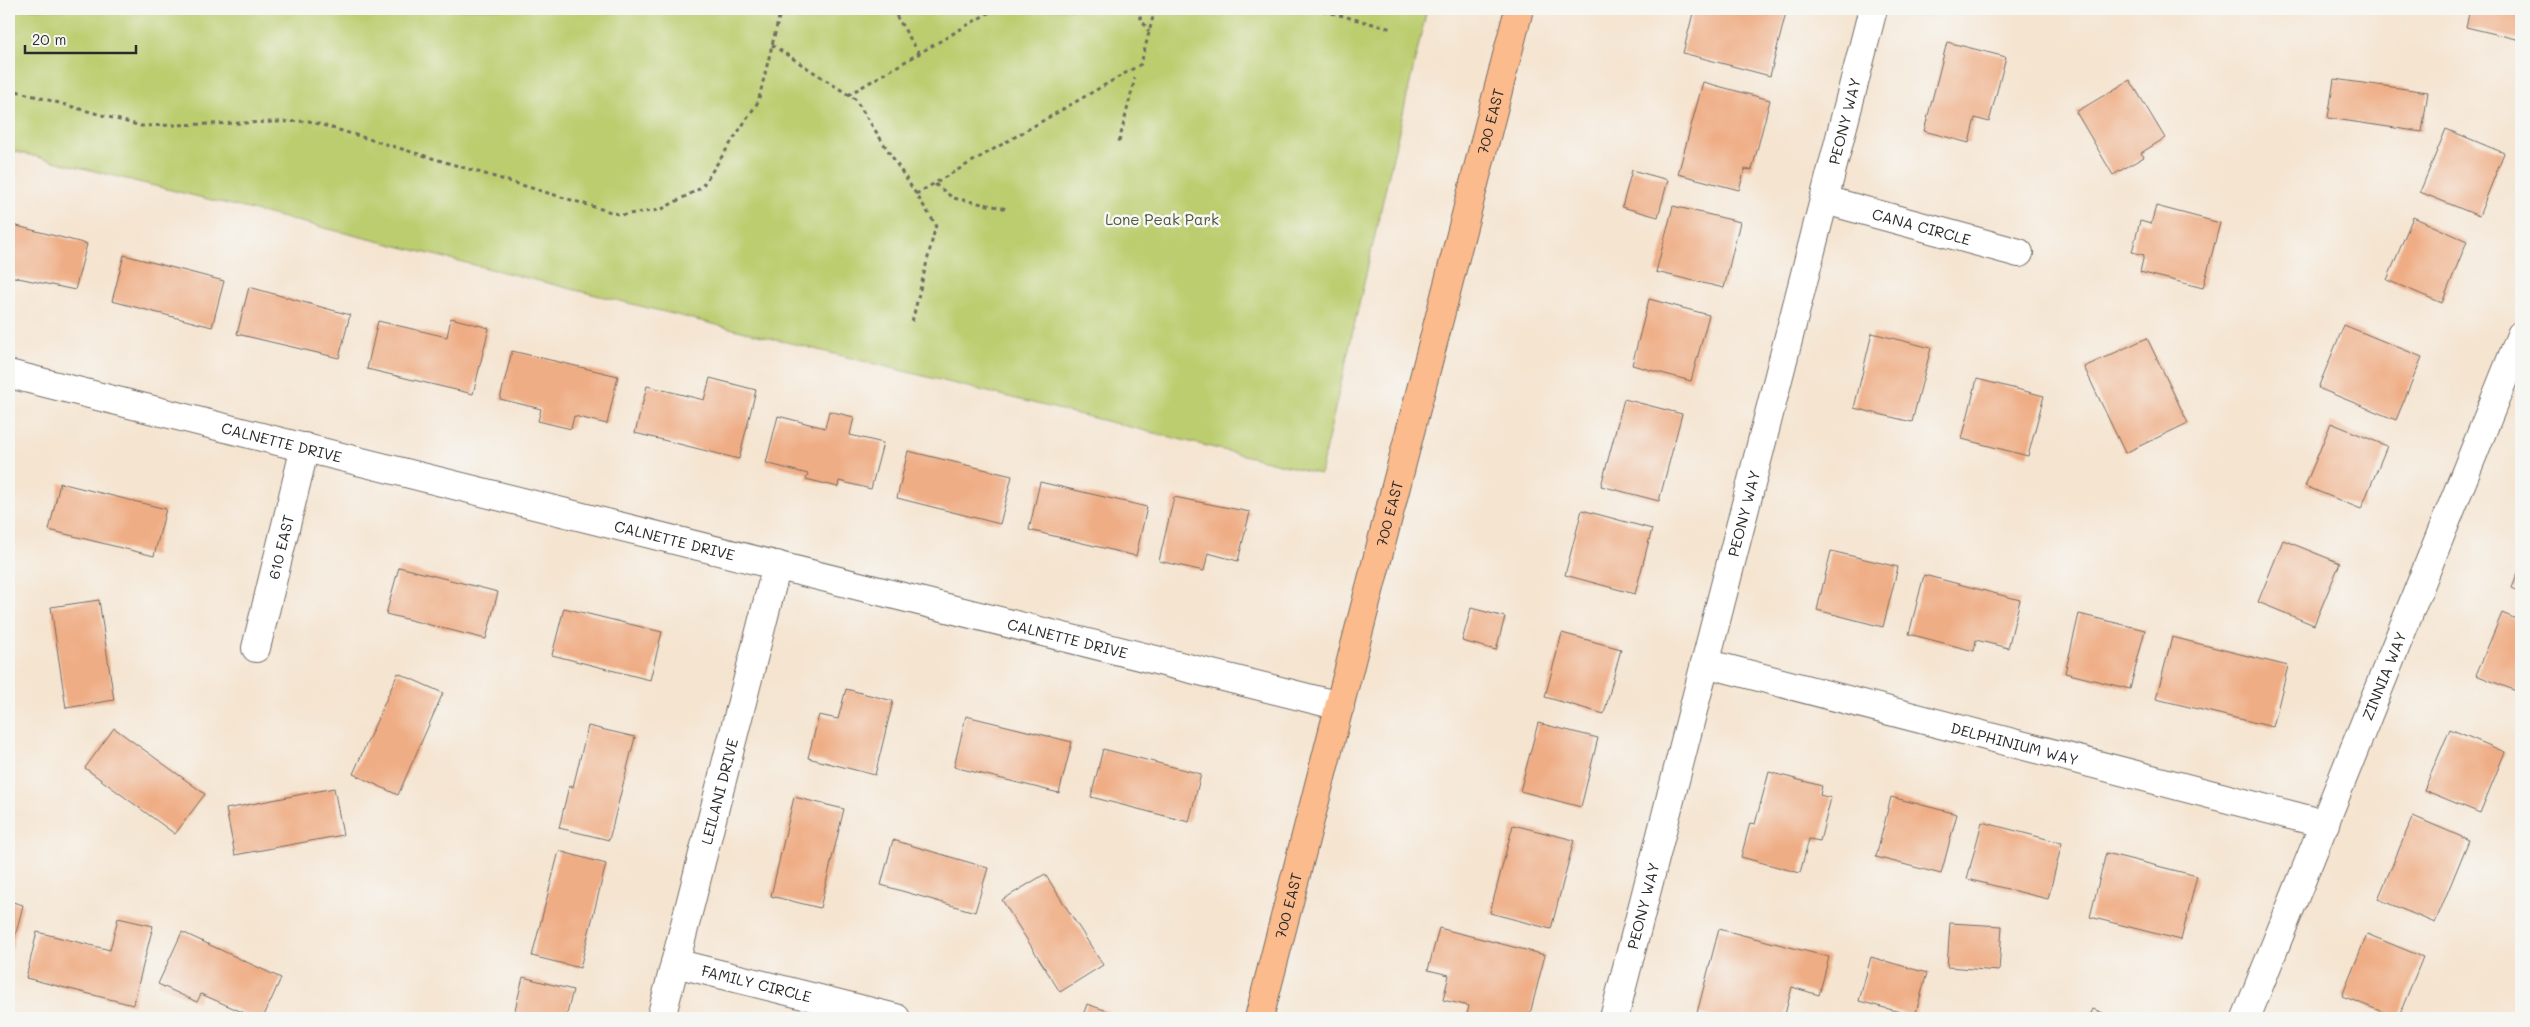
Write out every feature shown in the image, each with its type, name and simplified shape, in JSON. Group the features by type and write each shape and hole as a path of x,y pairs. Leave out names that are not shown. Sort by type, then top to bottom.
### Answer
{"main road":[{"name":"700 EAST","path":"1259,1018 1519,9"}],"street":[{"name":"PEONY WAY","path":"1614,1018 1873,9"},
{"name":"CANA CIRCLE","path":"1824,200 2020,253"},
{"name":"ZINNIA WAY","path":"2246,1018 2521,334"},
{"name":"CALNETTE DRIVE","path":"9,374 1340,706"},
{"name":"610 EAST","path":"256,648 305,448"},
{"name":"LEILANI DRIVE","path":"661,1018 777,565"},
{"name":"DELPHINIUM WAY","path":"1706,663 2325,824"},
{"name":"FAMILY CIRCLE","path":"675,963 896,1018"}],"path":[{"path":"9,89 141,126 309,121 622,215 660,210 701,188 758,102 781,9"},
{"path":"892,9 919,53"},
{"path":"848,94 995,9"},
{"path":"1135,9 1150,32"},
{"path":"916,194 1141,64 1155,9"},
{"path":"1316,9 1392,29"},
{"path":"772,45 855,99 936,225 912,322"},
{"path":"1120,142 1135,78"},
{"path":"935,184 953,198 1008,209"}],"green space":[{"name":"Lone Peak Park","path":"9,9 1427,9 1320,474 9,150"}],"building":[{"path":"1694,9 1787,9 1770,76 1683,53"},
{"path":"2470,9 2521,9 2521,40 2466,27"},
{"path":"1947,42 2006,57 1989,122 1975,118 1969,143 1924,131"},
{"path":"2334,79 2428,92 2422,132 2328,118"},
{"path":"2130,80 2165,138 2141,153 2144,157 2113,175 2076,112"},
{"path":"1703,82 1770,100 1752,170 1745,169 1739,190 1678,174"},
{"path":"2446,129 2504,153 2479,216 2420,192"},
{"path":"1632,170 1668,180 1658,217 1622,207"},
{"path":"1673,206 1740,222 1724,288 1656,272"},
{"path":"2156,206 2220,223 2203,288 2140,272 2144,255 2132,252 2140,221 2151,224"},
{"path":"2413,217 2467,241 2442,303 2387,280"},
{"path":"9,224 87,244 75,290 9,276"},
{"path":"124,255 224,281 212,327 112,301"},
{"path":"249,287 350,315 339,358 237,334"},
{"path":"1649,299 1709,315 1691,381 1632,365"},
{"path":"451,318 489,328 473,394 367,369 378,321 447,337"},
{"path":"2344,325 2422,357 2396,420 2318,388"},
{"path":"1872,333 1931,348 1912,422 1854,408"},
{"path":"2147,338 2188,423 2125,453 2084,367"},
{"path":"512,351 618,376 607,424 574,416 571,429 538,421 541,409 500,399"},
{"path":"710,378 756,390 739,459 635,433 647,386 704,400"},
{"path":"1977,379 2044,396 2028,456 1962,439"},
{"path":"1624,399 1682,414 1659,501 1601,486"},
{"path":"829,411 854,417 850,435 883,443 871,489 839,481 838,487 806,479 808,474 766,463 778,416 825,428"},
{"path":"2331,423 2387,446 2361,509 2305,486"},
{"path":"908,451 1012,476 1000,524 897,498"},
{"path":"1040,482 1147,507 1136,556 1029,530"},
{"path":"60,483 166,509 154,556 49,530"},
{"path":"1174,497 1250,512 1238,561 1208,553 1204,571 1159,561"},
{"path":"1582,510 1652,529 1635,594 1565,575"},
{"path":"2283,540 2340,563 2314,625 2258,602"},
{"path":"1831,551 1898,567 1883,627 1817,610"},
{"path":"2521,565 2521,592 2512,588"},
{"path":"399,567 498,592 486,639 386,614"},
{"path":"1924,575 2020,600 2008,648 1976,640 1974,651 1909,634"},
{"path":"99,600 114,700 66,708 51,607"},
{"path":"564,608 662,632 650,680 552,655"},
{"path":"1471,608 1505,617 1496,650 1462,641"},
{"path":"2502,613 2521,621 2521,693 2476,675"},
{"path":"2079,614 2145,630 2130,689 2065,673"},
{"path":"1562,633 1621,649 1604,714 1545,697"},
{"path":"2172,637 2288,666 2273,727 2156,699"},
{"path":"398,673 443,693 398,795 353,774"},
{"path":"846,689 893,701 875,775 808,758 819,715 838,719"},
{"path":"966,716 1072,742 1059,793 954,767"},
{"path":"1538,723 1598,738 1581,807 1520,791"},
{"path":"588,726 635,737 609,840 559,828 569,786 573,787"},
{"path":"114,728 205,794 175,834 85,768"},
{"path":"2450,729 2505,752 2480,813 2424,790"},
{"path":"1103,749 1201,774 1189,822 1091,797"},
{"path":"1769,772 1822,786 1820,795 1831,798 1820,841 1809,839 1800,873 1741,857 1750,823 1755,824"},
{"path":"334,788 343,835 235,855 226,809"},
{"path":"794,797 844,809 820,908 771,896"},
{"path":"1891,797 1957,814 1941,874 1876,857"},
{"path":"2413,816 2469,840 2435,923 2378,899"},
{"path":"1982,822 2062,843 2048,899 1967,879"},
{"path":"1513,825 1574,840 1551,929 1490,913"},
{"path":"893,840 988,868 975,912 881,885"},
{"path":"559,851 606,864 580,968 532,956"},
{"path":"2106,853 2197,876 2181,940 2090,917"},
{"path":"1045,874 1103,965 1060,992 1002,900"},
{"path":"9,901 23,905 9,961"},
{"path":"118,918 153,926 133,1005 26,978 37,932 110,950"},
{"path":"1950,923 2002,926 1999,971 1947,967"},
{"path":"1439,928 1545,955 1529,1018 1466,1018 1469,1006 1443,1000 1449,975 1428,970"},
{"path":"1719,929 1829,957 1819,995 1792,987 1784,1018 1716,1018 1697,1013"},
{"path":"182,932 281,978 263,1018 256,1018 201,994 197,1002 158,984"},
{"path":"2367,934 2423,957 2398,1018 2342,996"},
{"path":"1871,957 1927,973 1915,1016 1859,1001"},
{"path":"523,977 573,990 566,1018 513,1018"},
{"path":"1087,1004 1128,1018 1082,1018"},
{"path":"2093,1009 2116,1018 2089,1018"}]}
